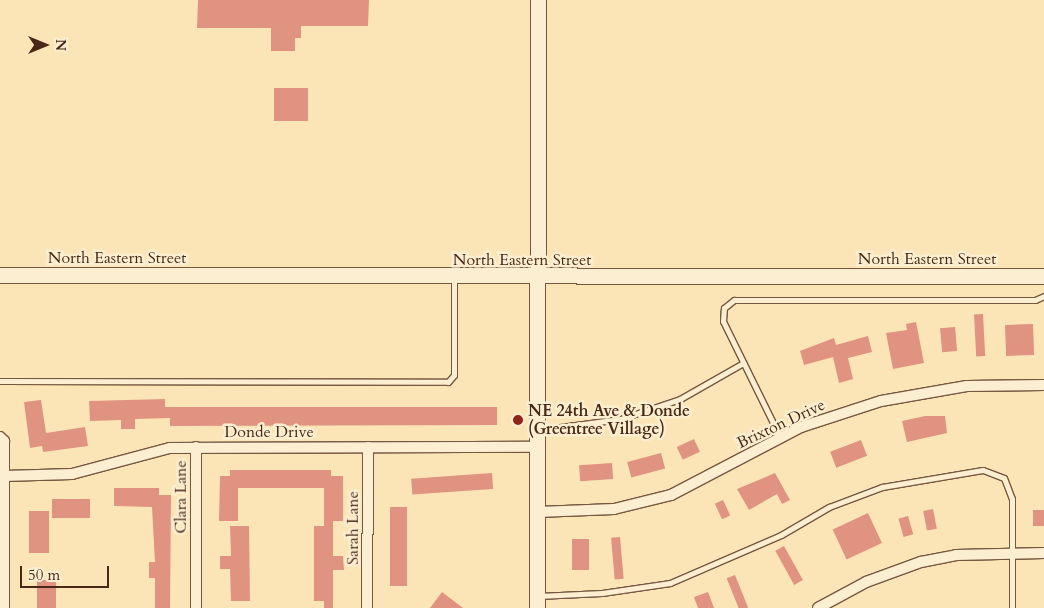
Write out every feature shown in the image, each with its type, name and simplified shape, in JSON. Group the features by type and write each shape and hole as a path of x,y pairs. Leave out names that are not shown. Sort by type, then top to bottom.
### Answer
{"main road":[{"path":"537,602 538,0"},
{"name":"North Eastern Street","path":"0,275 454,278 1044,276"}],"street":[{"name":"Brixton Drive","path":"538,512 614,509 671,495 780,437 828,416 908,394 967,386 1044,385"},
{"path":"0,436 4,441 4,608"},
{"name":"Donde Drive","path":"4,476 72,474 151,450 196,447 538,447"},
{"name":"Clara Lane","path":"196,447 196,608"},
{"name":"Sarah Lane","path":"367,608 368,447"},
{"path":"818,608 866,582 921,562 956,555 1044,553"}],"lane":[{"path":"0,381 448,382 454,375 454,278"},
{"path":"780,437 723,321 724,308 734,300 1025,300 1044,296"},
{"path":"537,430 620,419 680,399 743,363"},
{"path":"537,602 670,583 745,552 829,507 882,487 983,470 1004,478 1012,499 1012,608"}],"building":[{"path":"198,0 369,0 368,26 301,26 301,38 295,38 295,51 271,51 271,28 197,28"},
{"path":"274,88 308,88 308,121 274,121"},
{"path":"974,314 983,314 985,356 976,356"},
{"path":"916,322 924,363 893,369 886,333 907,330 906,324"},
{"path":"1033,324 1034,355 1006,356 1005,325"},
{"path":"955,327 957,351 942,352 940,328"},
{"path":"868,336 872,352 848,358 853,379 839,383 833,357 804,365 800,351 834,338 836,345"},
{"path":"165,399 165,407 497,407 497,425 170,426 170,418 135,419 135,429 121,429 121,420 90,421 89,401"},
{"path":"41,400 46,433 85,427 88,446 43,452 42,446 30,448 24,402"},
{"path":"925,416 945,416 947,433 907,442 902,421"},
{"path":"694,439 700,452 683,460 677,447"},
{"path":"861,440 867,456 836,468 830,452"},
{"path":"661,453 665,468 631,478 627,462"},
{"path":"612,463 613,479 580,481 579,465"},
{"path":"230,470 331,470 331,476 343,476 343,521 333,521 333,556 343,556 344,570 333,570 333,608 324,608 324,601 314,601 314,526 324,526 324,488 238,488 238,521 219,521 220,476 230,476"},
{"path":"492,473 493,489 412,495 411,479"},
{"path":"775,473 790,500 782,504 777,494 749,510 737,489"},
{"path":"114,488 159,488 159,495 171,495 170,608 155,608 155,578 149,578 149,562 155,562 152,507 114,506"},
{"path":"52,499 90,499 90,518 52,518"},
{"path":"723,500 730,515 722,519 715,504"},
{"path":"390,507 407,507 407,586 390,586"},
{"path":"933,509 937,529 927,531 923,511"},
{"path":"1033,510 1044,510 1044,526 1033,526"},
{"path":"29,511 49,511 49,553 29,553"},
{"path":"868,513 882,543 847,559 833,529"},
{"path":"908,516 913,534 904,537 898,519"},
{"path":"230,526 249,526 250,601 231,601 230,569 220,569 220,556 231,556"},
{"path":"620,537 624,579 615,580 611,538"},
{"path":"572,539 589,539 589,570 572,570"},
{"path":"784,546 803,580 794,585 775,551"},
{"path":"735,575 748,607 739,608 727,578"},
{"path":"37,580 56,580 56,608 37,608"},
{"path":"442,592 463,608 430,608"},
{"path":"708,592 714,608 698,608 694,597"}],"place":[{"name":"NE 24th Ave & Donde (Greentree Village)","path":"518,420"}]}
